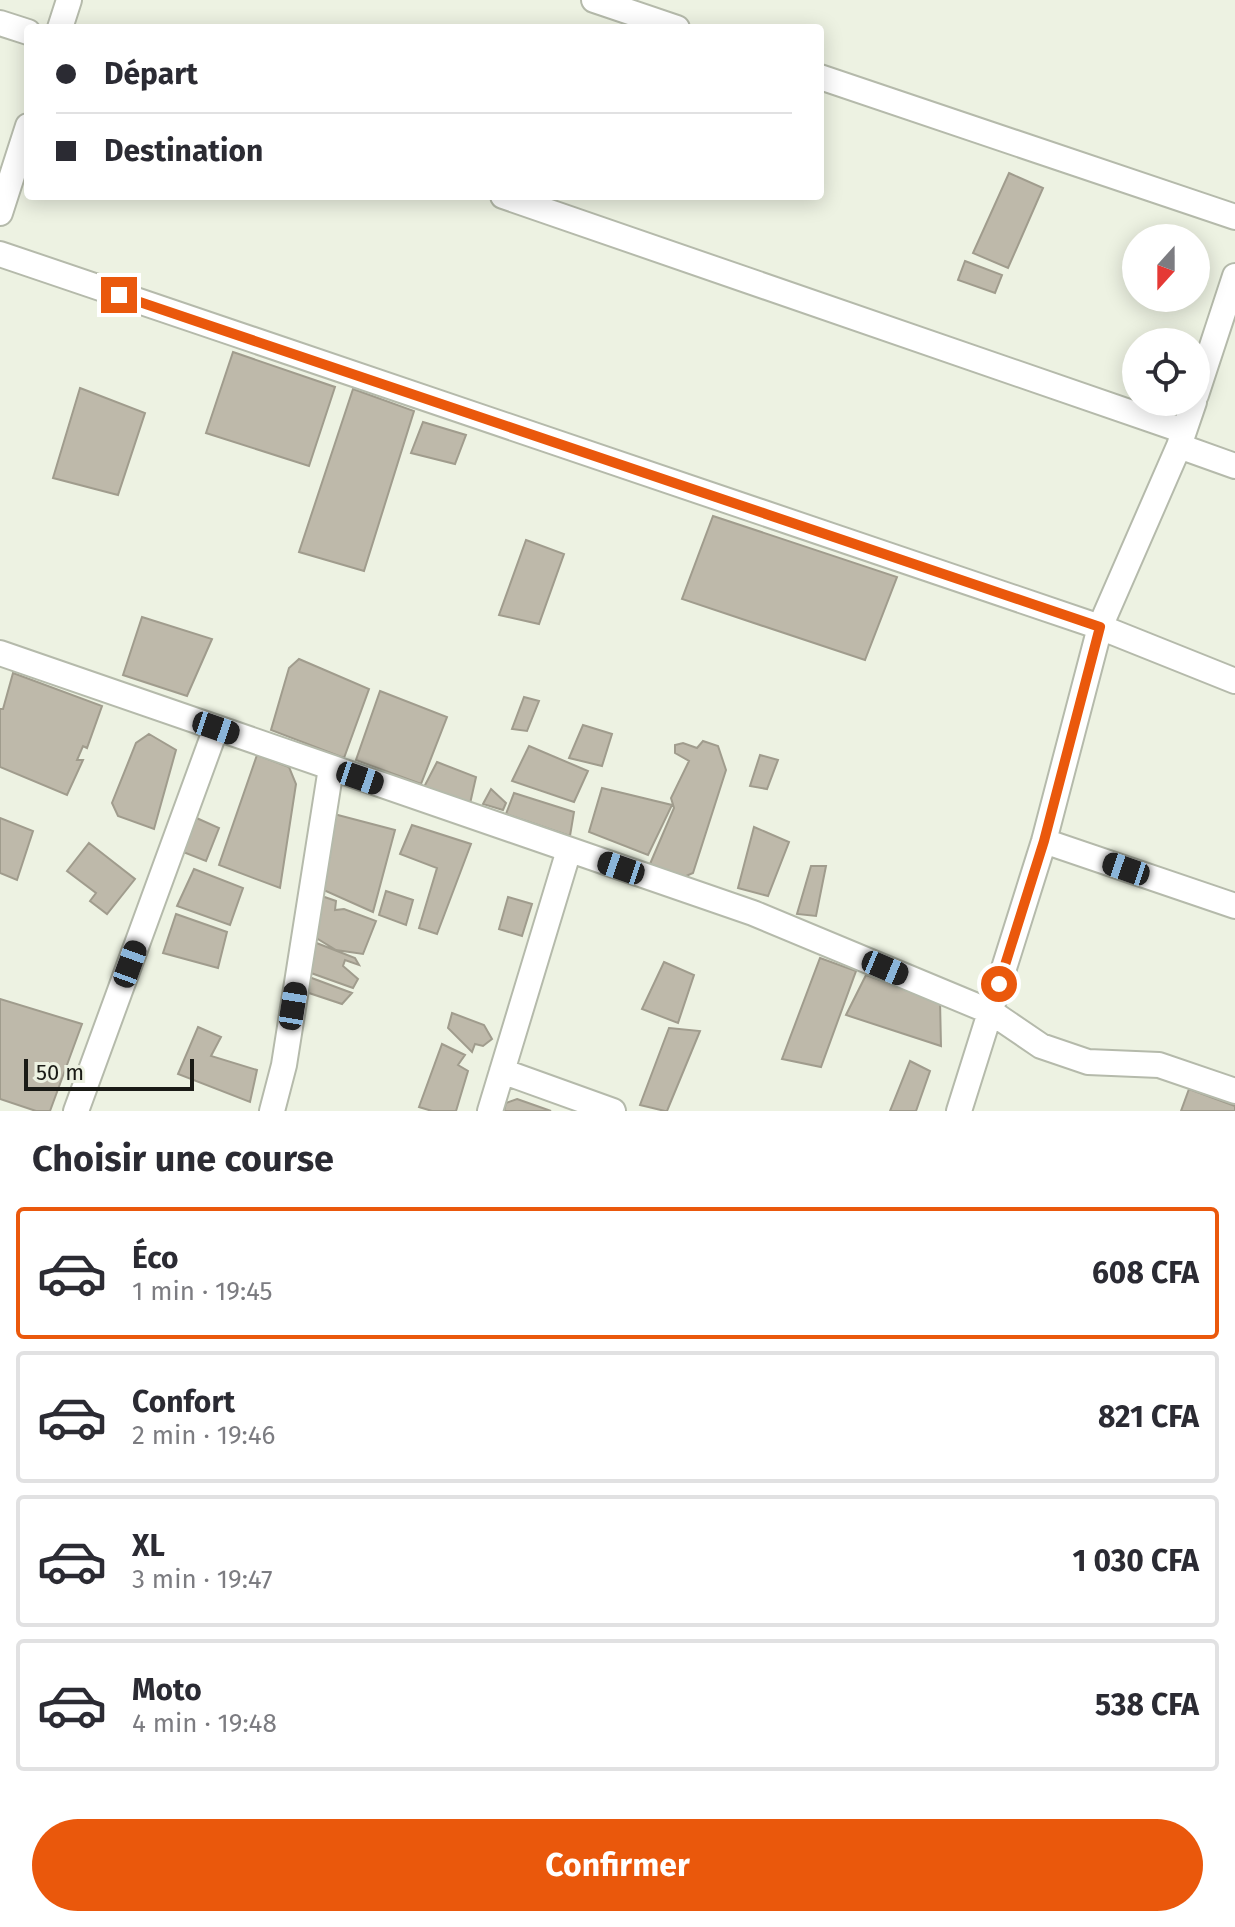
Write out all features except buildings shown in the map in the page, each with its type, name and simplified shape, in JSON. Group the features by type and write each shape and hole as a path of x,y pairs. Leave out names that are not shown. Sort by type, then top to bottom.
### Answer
{"street":[{"path":"61,24 69,0"},
{"path":"594,0 665,24"},
{"path":"0,23 24,31"},
{"path":"824,78 1235,217"},
{"path":"0,213 24,138"},
{"path":"514,200 1182,438 1235,466"},
{"path":"0,254 1100,627 1235,681"},
{"path":"1210,352 1235,276"},
{"path":"959,1111 1044,841 1100,627 1189,416"},
{"path":"1,658 216,728 753,913 991,1012 1041,1046 1088,1062 1159,1065 1235,1091"},
{"path":"76,1111 216,728"},
{"path":"272,1111 284,1065 331,768"},
{"path":"1044,841 1235,906"},
{"path":"490,1111 569,850"},
{"path":"502,1071 613,1111"}],"route":[{"path":"119,295 1100,627 1044,841 999,984"}]}
